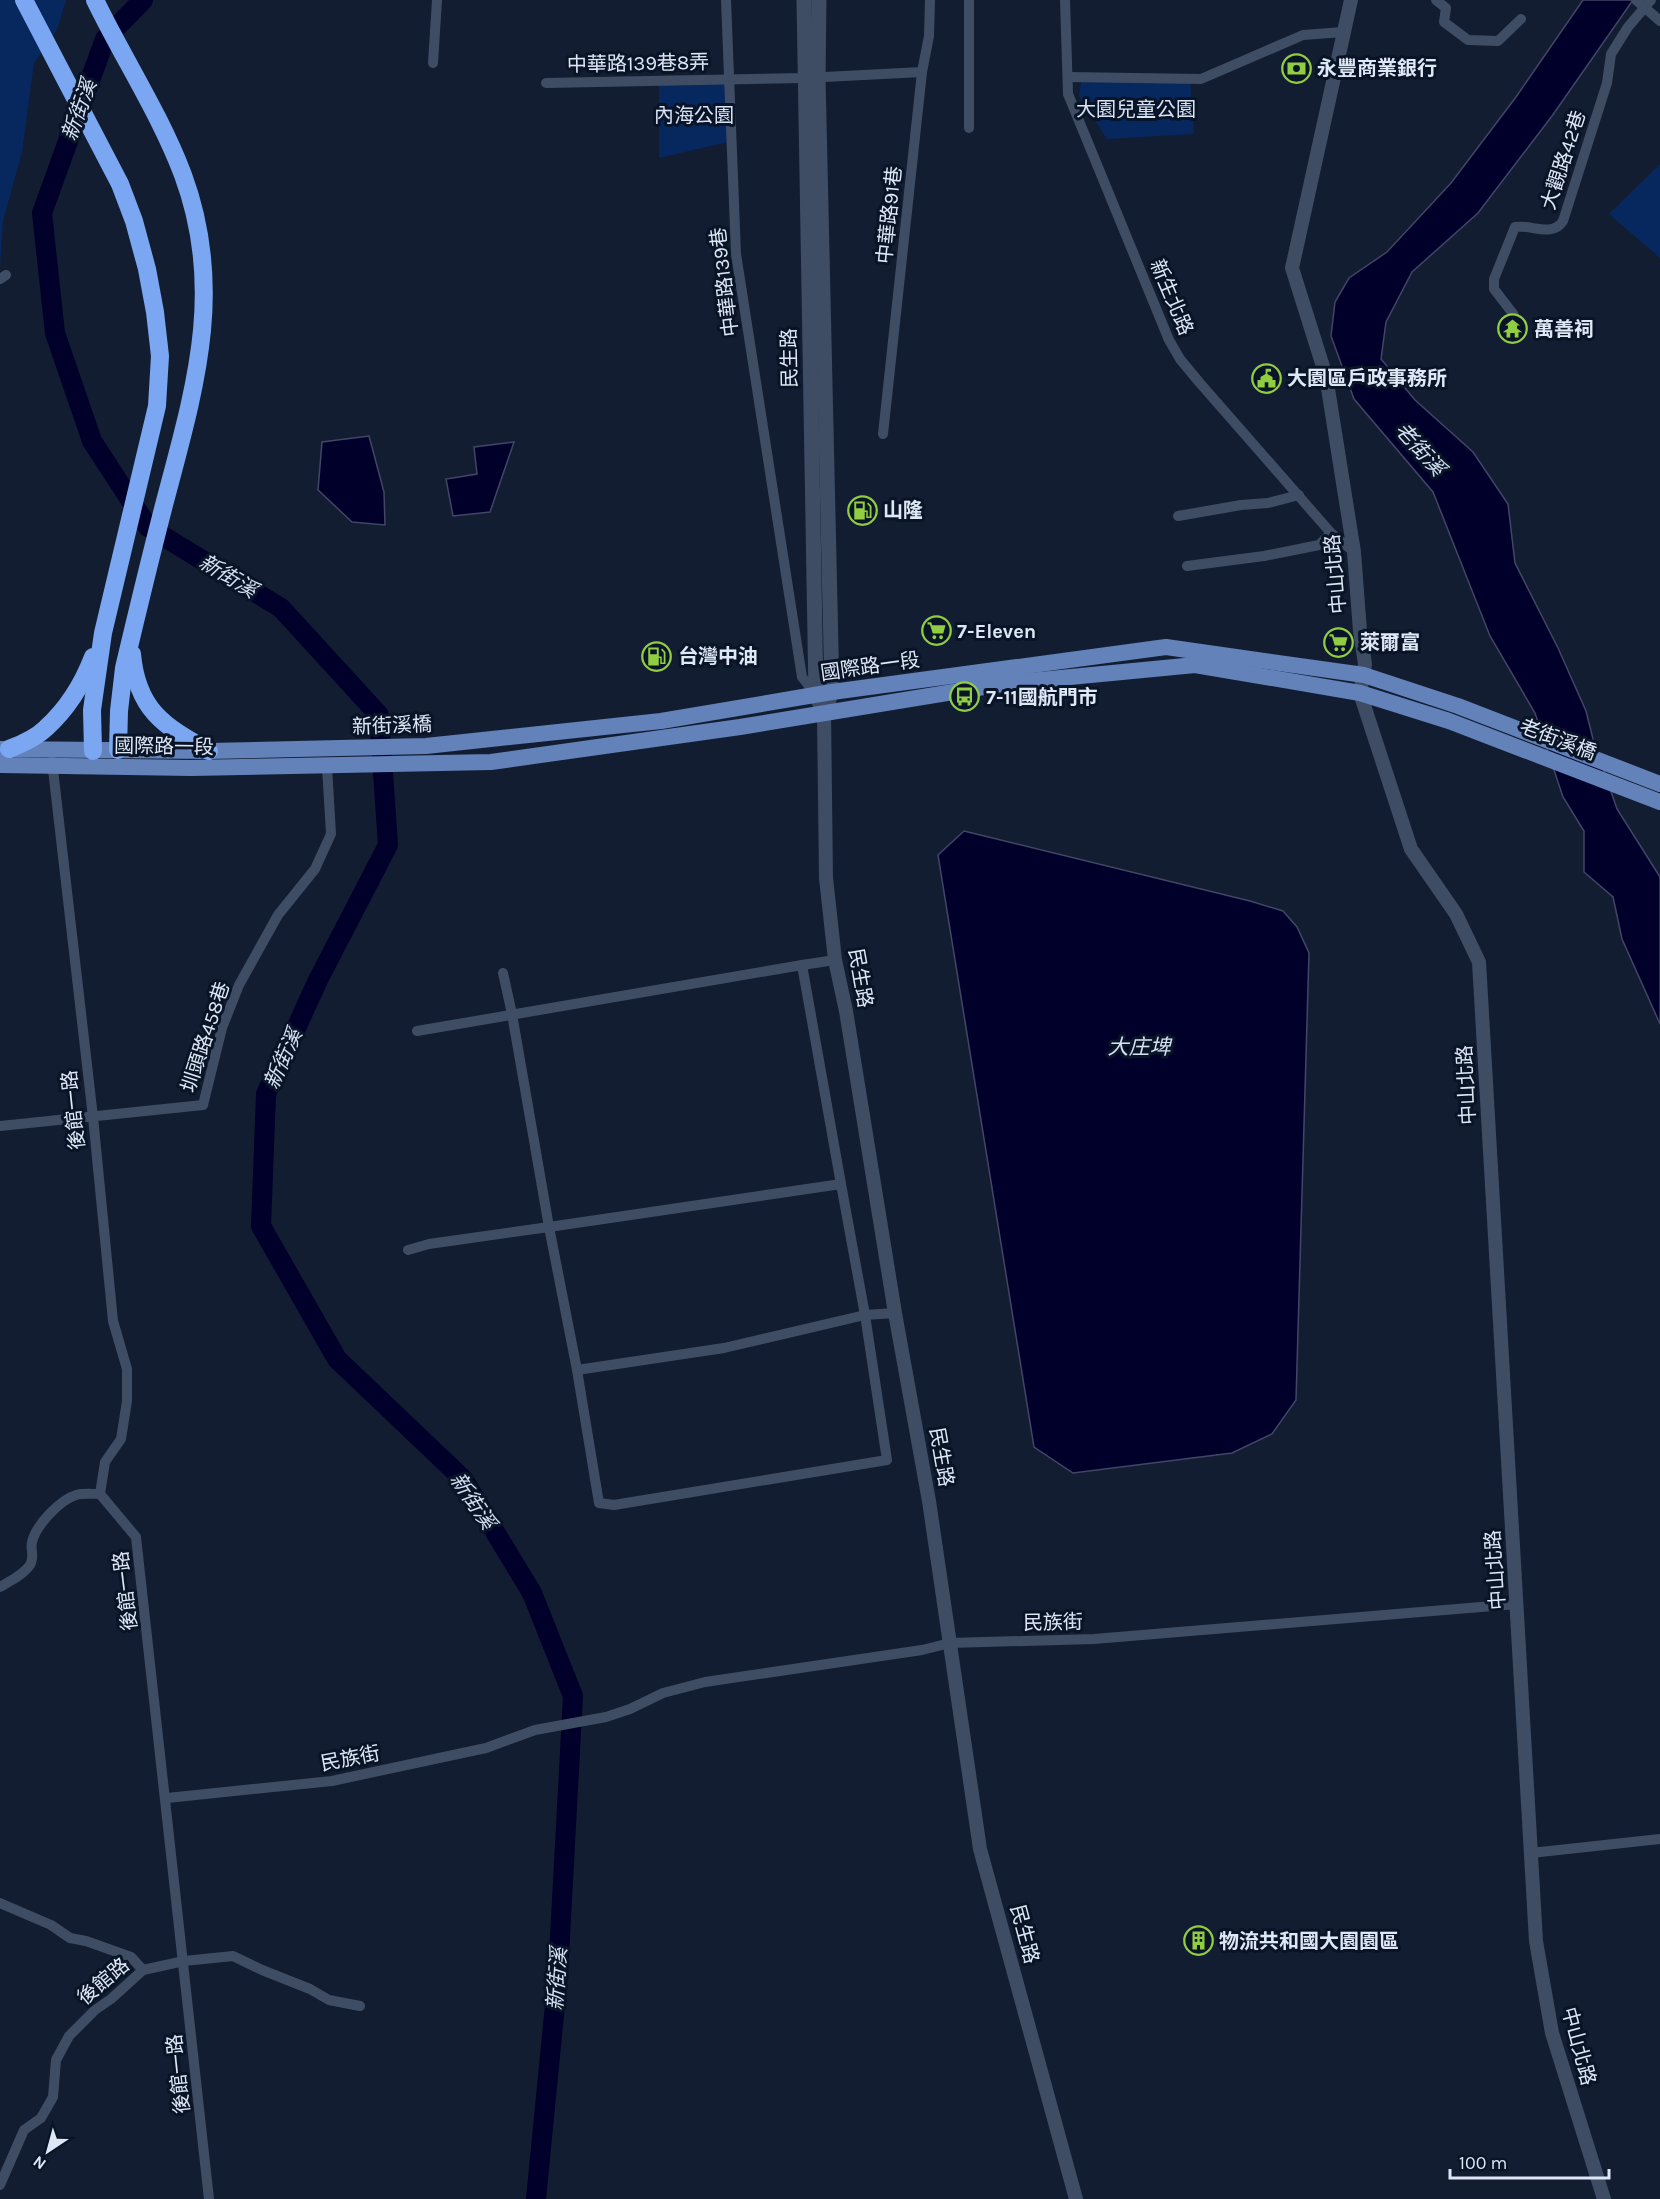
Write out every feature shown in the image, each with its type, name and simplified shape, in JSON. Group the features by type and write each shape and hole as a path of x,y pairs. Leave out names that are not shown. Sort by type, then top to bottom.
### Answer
{"highway":[{"path":"24,0 120,184 134,221 147,269 160,356 157,406 103,633 92,710 93,751"},
{"path":"95,0 168,141 183,176 199,232 204,314 195,387 124,668 119,711 118,750"},
{"path":"3,754 29,741 45,730 57,717 79,687 90,667 103,633"},
{"path":"130,640 138,689 149,707 162,721 183,737 209,751"}],"main road":[{"name":"民生路","path":"804,0 812,77 824,713"},
{"name":"民生路","path":"812,77 819,0"},
{"name":"國際路一段","path":"462,742 661,722 824,694 1166,646 1364,675 1454,713"},
{"name":"國際路一段","path":"458,764 491,762 824,713 1008,683 1195,665 1360,693 1454,713"},
{"name":"老街溪橋","path":"1454,713 1657,792"},
{"name":"新街溪橋","path":"322,748 426,746 462,742"},
{"name":"國際路一段","path":"52,757 118,750 209,751 322,748"},
{"path":"93,751 110,767 118,750"},
{"name":"國際路一段","path":"3,754 52,757 110,767 327,767"},
{"name":"新街溪橋","path":"327,767 458,764"}],"street":[{"path":"433,63 437,0"},
{"name":"中華路139巷","path":"726,0 736,254 802,677 824,694"},
{"name":"中華路91巷","path":"883,434 922,72 929,36 930,0"},
{"path":"969,0 969,128"},
{"name":"新生北路","path":"1065,0 1068,94 1169,340 1180,359 1199,382 1331,533 1354,552"},
{"name":"中山北路","path":"1351,0 1292,268 1326,376 1354,552 1365,664 1360,693 1411,849 1456,914 1479,962 1536,1941 1552,2033 1604,2199"},
{"path":"1436,0 1446,8 1444,22 1467,40 1498,41 1521,19"},
{"path":"1643,3 1660,21"},
{"name":"大觀路42巷","path":"1514,315 1494,289 1494,279 1515,227 1525,225 1551,231 1559,227 1563,221 1606,83 1611,54 1643,3"},
{"path":"1068,77 1201,79 1303,35 1343,32"},
{"name":"中華路139巷8弄","path":"546,83 730,80 922,72"},
{"path":"1178,516 1241,505 1268,503 1299,495"},
{"path":"1187,566 1264,556 1319,545 1331,533"},
{"name":"民生路","path":"824,713 826,878 835,960 846,1011 895,1313 929,1502 980,1849 1076,2199"},
{"name":"後館一路","path":"52,757 93,1117 113,1321 127,1369 127,1401 122,1439 105,1462 100,1494 136,1537 209,2199"},
{"name":"圳頭路458巷","path":"0,1126 203,1105 222,1028 239,985 278,915 315,869 331,834 327,767"},
{"path":"417,1031 835,960"},
{"path":"503,973 577,1370 599,1503 614,1505 887,1460 865,1315 802,965"},
{"path":"408,1250 429,1244 840,1184"},
{"path":"577,1370 724,1348 865,1315 895,1313"},
{"path":"0,1587 18,1576 31,1564 32,1542 43,1522 58,1504 77,1494 100,1494"},
{"name":"民族街","path":"166,1798 332,1781 486,1748 535,1730 598,1718 630,1709 671,1691 705,1682 922,1650 950,1642 1094,1639 1517,1604"},
{"path":"1531,1853 1660,1839"},
{"path":"0,1904 51,1924 70,1938 86,1941 131,1957 143,1970"},
{"name":"後館路","path":"0,2185 24,2130 41,2118 53,2097 56,2060 69,2036 94,2010 111,1999 143,1970 184,1961 233,1956 310,1989 329,2000 360,2006"}],"green space":[{"path":"0,0 66,0 57,30 34,63 22,152 3,221 0,266"},
{"name":"大園兒童公園","path":"1190,79 1194,134 1107,139 1079,96 1081,82"},
{"name":"內海公園","path":"730,80 732,141 659,158 659,81"},
{"path":"1660,164 1660,258 1609,214"}],"water":[{"name":"老街溪","path":"1583,0 1633,0 1552,116 1478,213 1412,272 1386,322 1381,359 1415,400 1473,452 1508,504 1515,563 1558,648 1586,711 1617,809 1660,877 1660,1024 1622,939 1613,897 1584,872 1584,831 1563,797 1535,713 1490,636 1433,492 1354,399 1331,336 1335,302 1349,278 1387,252 1451,183 1516,97"},
{"path":"369,436 384,492 385,525 352,522 318,490 322,442"},
{"path":"514,442 490,512 453,516 446,479 477,474 474,447"},
{"name":"大庄埤","path":"964,831 1283,911 1297,927 1309,953 1296,1400 1272,1434 1232,1453 1073,1473 1034,1447 938,855"}],"waterway":[{"name":"新街溪","path":"143,0 105,39 42,213 55,333 92,441 148,527 281,608 379,715 388,845 318,980 266,1094 261,1226 337,1359 463,1479 532,1593 573,1696 558,1974 536,2199"}],"place":[{"name":"永豐商業銀行","path":"1296,68"},
{"name":"萬善祠","path":"1513,329"},
{"name":"大園區戶政事務所","path":"1266,378"},
{"name":"山隆","path":"862,510"},
{"name":"7-Eleven","path":"936,631"},
{"name":"萊爾富","path":"1339,642"},
{"name":"台灣中油","path":"657,656"},
{"name":"7-11國航門市","path":"965,697"},
{"name":"物流共和國大園園區","path":"1198,1941"}]}
